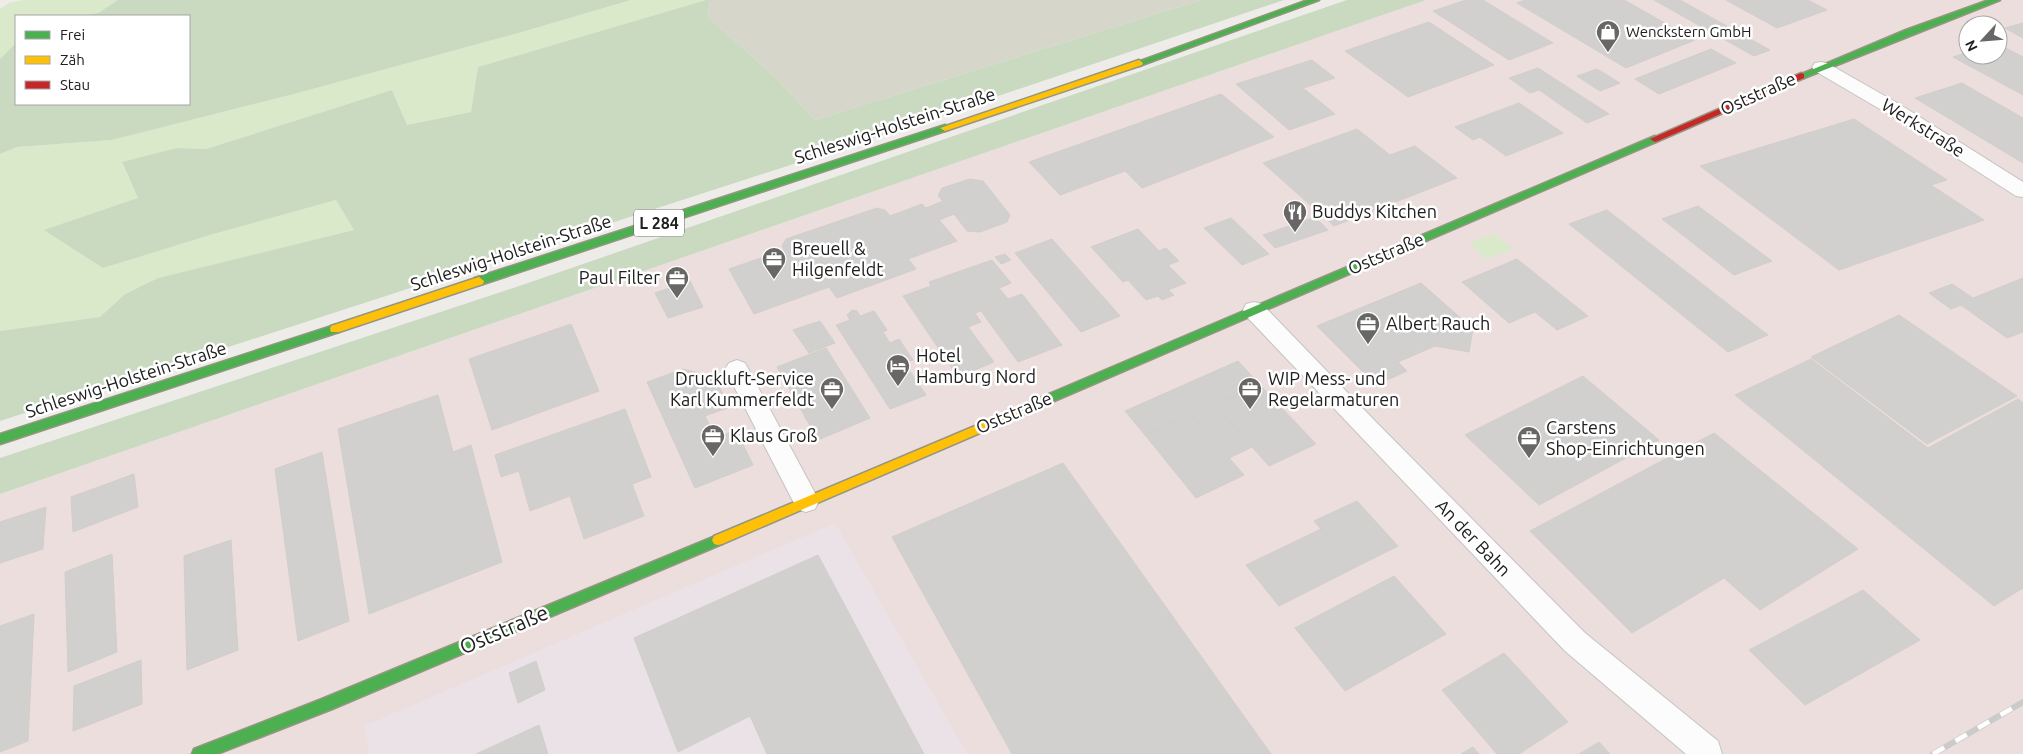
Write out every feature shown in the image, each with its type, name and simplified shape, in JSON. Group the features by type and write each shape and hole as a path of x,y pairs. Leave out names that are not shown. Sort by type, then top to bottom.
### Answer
{"street":[{"name":"Schleswig-Holstein-Straße","path":"0,440 1148,60 1315,0"},
{"name":"Oststraße","path":"199,754 327,704 1575,174 1821,67 1996,0"},
{"name":"Werkstraße","path":"1821,67 1892,108 2023,190"},
{"name":"An der Bahn","path":"1254,310 1365,427 1575,642 1707,752"},
{"path":"737,369 806,501"}],"shaded area":[{"path":"710,0 1201,0 815,120 776,78 708,17"},
{"path":"1426,0 2023,0 2023,754 0,754 0,494"},
{"path":"835,523 967,754 369,754 364,726"}],"green space":[{"path":"23,0 118,0 98,13 86,15 15,15 15,44 0,59 0,9 9,3"},
{"path":"118,0 631,0 515,34 294,94 112,140 17,147 0,154 0,59 15,44 15,105 190,105 190,15 86,15 98,13"},
{"path":"631,0 706,0 478,67 471,112 407,125 392,90 206,149 177,148 122,163 138,198 102,268 210,235 336,200 354,230 158,278 125,294 100,317 0,331 0,154 17,147 112,140 294,94 515,34"},
{"path":"710,0 708,17 776,78 815,120 1201,0 1284,0 849,146 0,421 0,331 100,317 125,294 158,278 354,230 336,200 210,235 103,268 44,230 138,198 122,162 177,148 206,149 392,90 407,125 471,112 478,67"},
{"path":"1347,0 1426,0 0,494 0,458 528,283"},
{"path":"1494,233 1513,249 1486,259 1469,243"}],"building":[{"path":"1466,0 1483,0 1553,43 1509,60 1433,11"},
{"path":"1525,0 1624,0 1695,40 1626,68 1517,3"},
{"path":"1654,0 1680,0 1770,50 1754,56"},
{"path":"1726,0 1808,0 1827,10 1777,28"},
{"path":"1429,22 1494,65 1408,97 1345,51"},
{"path":"2023,23 2023,38 2008,30 2008,27"},
{"path":"1711,49 1736,63 1659,94 1635,79"},
{"path":"2008,49 2023,57 2023,95 1968,65 2008,65"},
{"path":"1312,60 1335,78 1303,88 1335,114 1289,130 1236,84"},
{"path":"1538,68 1609,114 1587,123 1539,90 1530,93 1509,78"},
{"path":"1597,69 1620,83 1600,91 1577,76"},
{"path":"1962,83 2023,118 2023,163 1915,98"},
{"path":"1221,94 1274,137 1142,188 1125,171 1060,195 1029,162"},
{"path":"1519,103 1563,133 1506,156 1480,137 1473,140 1455,127"},
{"path":"1854,119 1947,180 1931,185 1984,220 1839,270 1700,166"},
{"path":"1357,129 1390,155 1415,146 1457,178 1334,226 1263,163"},
{"path":"970,179 983,181 1010,215 1007,222 980,232 967,231 954,214 939,220 957,241 908,259 916,269 837,298 829,287 754,314 729,269 784,250 782,246 786,239 877,208 885,210 890,216 922,204 926,208 943,201 938,196 942,188"},
{"path":"1698,206 1772,261 1734,275 1662,219"},
{"path":"1607,210 1768,335 1728,352 1569,224"},
{"name":"Buddys Kitchen","path":"1315,217 1328,230 1275,248 1263,235"},
{"path":"1231,218 1269,254 1242,265 1204,228"},
{"path":"1138,229 1159,251 1166,248 1179,261 1168,265 1186,283 1168,290 1174,295 1162,300 1158,296 1146,300 1128,280 1123,282 1091,247"},
{"path":"1052,239 1120,316 1081,332 1015,253"},
{"path":"1005,254 1011,260 1001,264 995,257"},
{"path":"1517,259 1588,316 1557,330 1535,312 1509,323 1462,282"},
{"path":"992,260 1011,283 999,288 1008,299 1022,294 1062,345 1018,362 981,311 975,313 981,322 968,327 994,362 958,377 903,296 931,286 929,282"},
{"path":"2023,278 2023,332 2007,338 1961,305 1951,309 1929,293 1952,284 1973,298"},
{"path":"690,281 703,307 668,318 655,293"},
{"path":"1421,283 1473,329 1469,352 1435,346 1398,362 1407,371 1376,385 1317,326"},
{"path":"852,310 857,311 860,316 874,311 887,330 883,332 890,343 899,339 913,360 904,363 926,395 890,409 836,325 850,320 847,315"},
{"path":"1899,315 2017,396 1927,444 1811,357"},
{"path":"820,321 835,343 809,353 793,330"},
{"path":"571,324 599,391 492,430 469,359"},
{"path":"826,348 870,418 818,440 777,367"},
{"path":"1811,359 1928,448 2018,399 2023,403 2023,588 1994,606 1735,395"},
{"path":"1238,361 1260,385 1215,405 1252,447 1229,458 1191,414 1145,435 1125,411"},
{"path":"683,369 714,377 730,407 705,416 716,438 736,430 753,465 695,488 647,382"},
{"path":"1583,376 1659,440 1539,505 1465,435"},
{"path":"1260,385 1316,444 1269,466 1215,405"},
{"path":"438,395 453,452 471,445 502,562 369,614 338,429"},
{"path":"625,409 651,477 632,484 644,516 584,539 570,496 530,511 519,471 501,477 495,455"},
{"path":"1191,414 1244,475 1196,498 1145,435"},
{"path":"1714,433 1858,549 1760,610 1724,578 1632,633 1530,531"},
{"path":"322,452 349,621 298,641 275,469"},
{"path":"1063,463 1271,754 1012,754 892,537"},
{"path":"134,474 138,507 73,532 71,497"},
{"path":"1357,501 1398,546 1354,568 1314,521"},
{"path":"46,507 43,549 0,563 0,522"},
{"path":"1321,529 1354,568 1279,606 1246,565"},
{"path":"231,540 238,650 187,670 184,556"},
{"path":"112,554 117,652 68,672 65,572"},
{"path":"818,555 924,754 767,754 750,716 678,752 634,638"},
{"path":"1394,576 1446,634 1345,691 1295,628"},
{"path":"1863,590 1920,640 1805,705 1749,650"},
{"path":"34,614 28,741 0,752 0,626"},
{"path":"1504,653 1568,722 1519,754 1497,754 1442,690"},
{"path":"141,660 142,704 73,731 74,686"},
{"path":"536,661 545,690 518,703 509,673"},
{"path":"539,725 548,754 476,754"},
{"path":"1599,742 1610,754 1579,754"},
{"path":"1473,747 1479,754 1461,754"}],"railway":[{"path":"1933,754 2023,702"}],"traffic: fast":[{"path":"1139,63 1315,0"},
{"path":"1801,76 1909,32 1996,0"},
{"path":"479,281 945,128"},
{"path":"1013,414 1655,139"},
{"path":"0,439 335,329"},
{"path":"199,754 327,704 718,540"}],"traffic: slow":[{"path":"945,128 1139,63"},
{"path":"335,329 479,281"},
{"path":"718,540 1013,414"}],"traffic: jam":[{"path":"1655,139 1801,76"}],"place":[{"name":"Wenckstern GmbH","path":"1608,53"},
{"name":"Buddys Kitchen","path":"1295,233"},
{"name":"Breuell & Hilgenfeldt","path":"774,280"},
{"name":"Paul Filter","path":"677,299"},
{"name":"Albert Rauch","path":"1368,345"},
{"name":"Hotel Hamburg Nord","path":"898,387"},
{"name":"Druckluft-Service Karl Kummerfeldt","path":"832,410"},
{"name":"WIP Mess- und Regelarmaturen","path":"1250,410"},
{"name":"Klaus Groß","path":"713,457"},
{"name":"Carstens Shop-Einrichtungen","path":"1529,459"}]}
